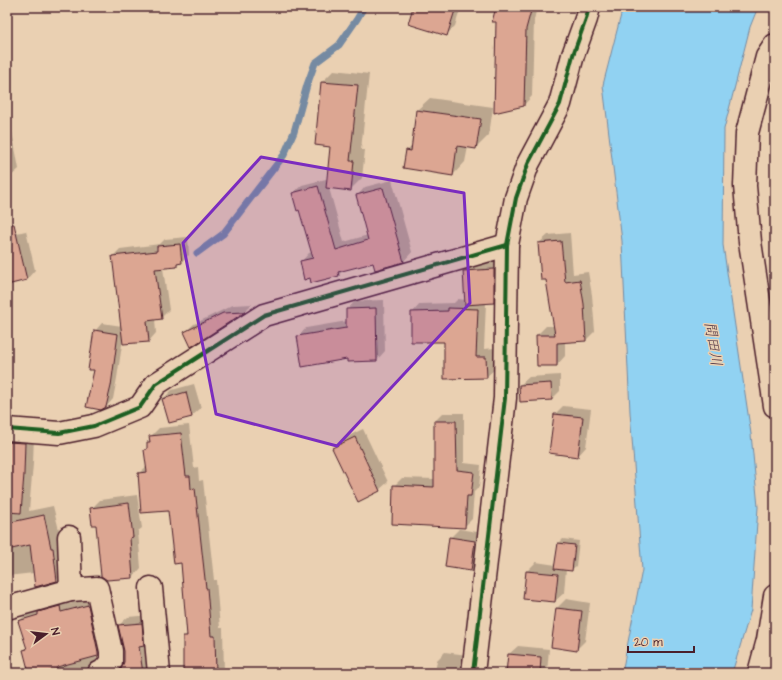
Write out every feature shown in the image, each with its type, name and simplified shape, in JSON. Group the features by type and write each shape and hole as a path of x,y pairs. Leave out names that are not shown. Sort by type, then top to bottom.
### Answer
{"street":[{"path":"473,673 505,398 507,245 516,198 528,164 560,104 573,56 589,7"},
{"path":"775,45 768,57 747,134 745,186 750,242 775,406"},
{"path":"7,429 59,432 94,426 140,407 156,384 264,315 507,245"},
{"path":"69,537 71,590"},
{"path":"7,608 71,590 97,588 111,651 111,662 103,672 100,673"},
{"path":"150,588 159,673"},
{"path":"758,673 768,640 775,596"}],"highlighted area":[{"path":"261,157 464,193 470,303 337,446 216,414 183,243"}],"water":[{"name":"問田川","path":"623,7 758,7 750,27 724,129 723,245 751,434 758,507 751,610 732,673 622,673 642,570 630,412 622,241 603,85"}],"building":[{"path":"413,7 456,7 447,36 408,24"},
{"path":"496,7 532,7 526,29 524,106 494,113 496,22 492,22"},
{"path":"321,82 358,85 350,161 354,161 351,191 326,188 330,147 315,145"},
{"path":"416,110 481,119 476,149 457,146 453,176 403,168 406,150 411,151"},
{"path":"318,186 336,250 368,240 356,195 383,188 404,262 375,270 373,263 338,272 339,276 311,283 310,278 304,280 300,261 313,258 299,210 297,211 292,193"},
{"path":"7,224 14,224 27,280 7,285"},
{"path":"561,241 565,282 580,280 584,304 586,341 557,343 557,366 537,366 536,335 555,335 546,280 541,280 538,243"},
{"path":"180,244 182,263 177,264 177,267 155,269 162,319 147,321 149,342 123,344 112,256 157,251 157,246"},
{"path":"494,269 494,303 465,305 463,271"},
{"path":"376,308 377,361 347,362 347,359 302,367 297,336 346,328 346,309"},
{"path":"448,308 478,309 476,357 486,357 487,378 444,379 444,342 411,342 411,312 448,311"},
{"path":"245,312 191,347 184,332 223,313"},
{"path":"94,330 118,334 111,386 106,407 101,410 86,407 94,370 88,370"},
{"path":"551,383 552,400 520,402 519,385"},
{"path":"186,392 192,417 169,423 162,399"},
{"path":"554,414 583,417 578,457 549,453"},
{"path":"434,421 456,421 457,470 474,472 471,496 467,496 465,528 392,524 393,485 434,487"},
{"path":"181,433 186,476 190,476 191,489 195,488 211,636 215,636 216,673 183,673 183,636 187,636 181,563 174,564 168,511 141,513 138,473 147,472 144,450 147,449 147,442 150,442 149,436"},
{"path":"355,437 380,491 358,502 332,448"},
{"path":"7,442 25,443 21,513 7,512"},
{"path":"129,503 133,537 130,538 133,578 107,580 101,576 96,525 92,525 90,508"},
{"path":"44,515 51,548 53,548 57,581 35,587 30,545 7,550 7,523"},
{"path":"449,537 475,541 471,571 445,567"},
{"path":"558,543 575,545 572,571 554,569"},
{"path":"526,571 558,574 555,602 523,599"},
{"path":"88,605 98,656 57,667 57,669 43,673 29,673 23,650 27,649 18,621 38,615 38,612 60,606 61,612"},
{"path":"556,608 582,611 577,651 551,647"},
{"path":"142,623 144,646 139,647 143,673 120,673 124,662 124,651 118,625"},
{"path":"508,654 541,657 540,673 506,673"}],"waterway":[{"path":"197,253 223,234 284,155 294,132 307,85 315,63 339,45 364,7"}],"cycle path":[{"path":"473,673 505,398 507,245 516,198 528,164 560,104 573,55 589,7"},
{"path":"7,429 59,433 94,426 140,407 156,384 264,315 507,245"}]}
